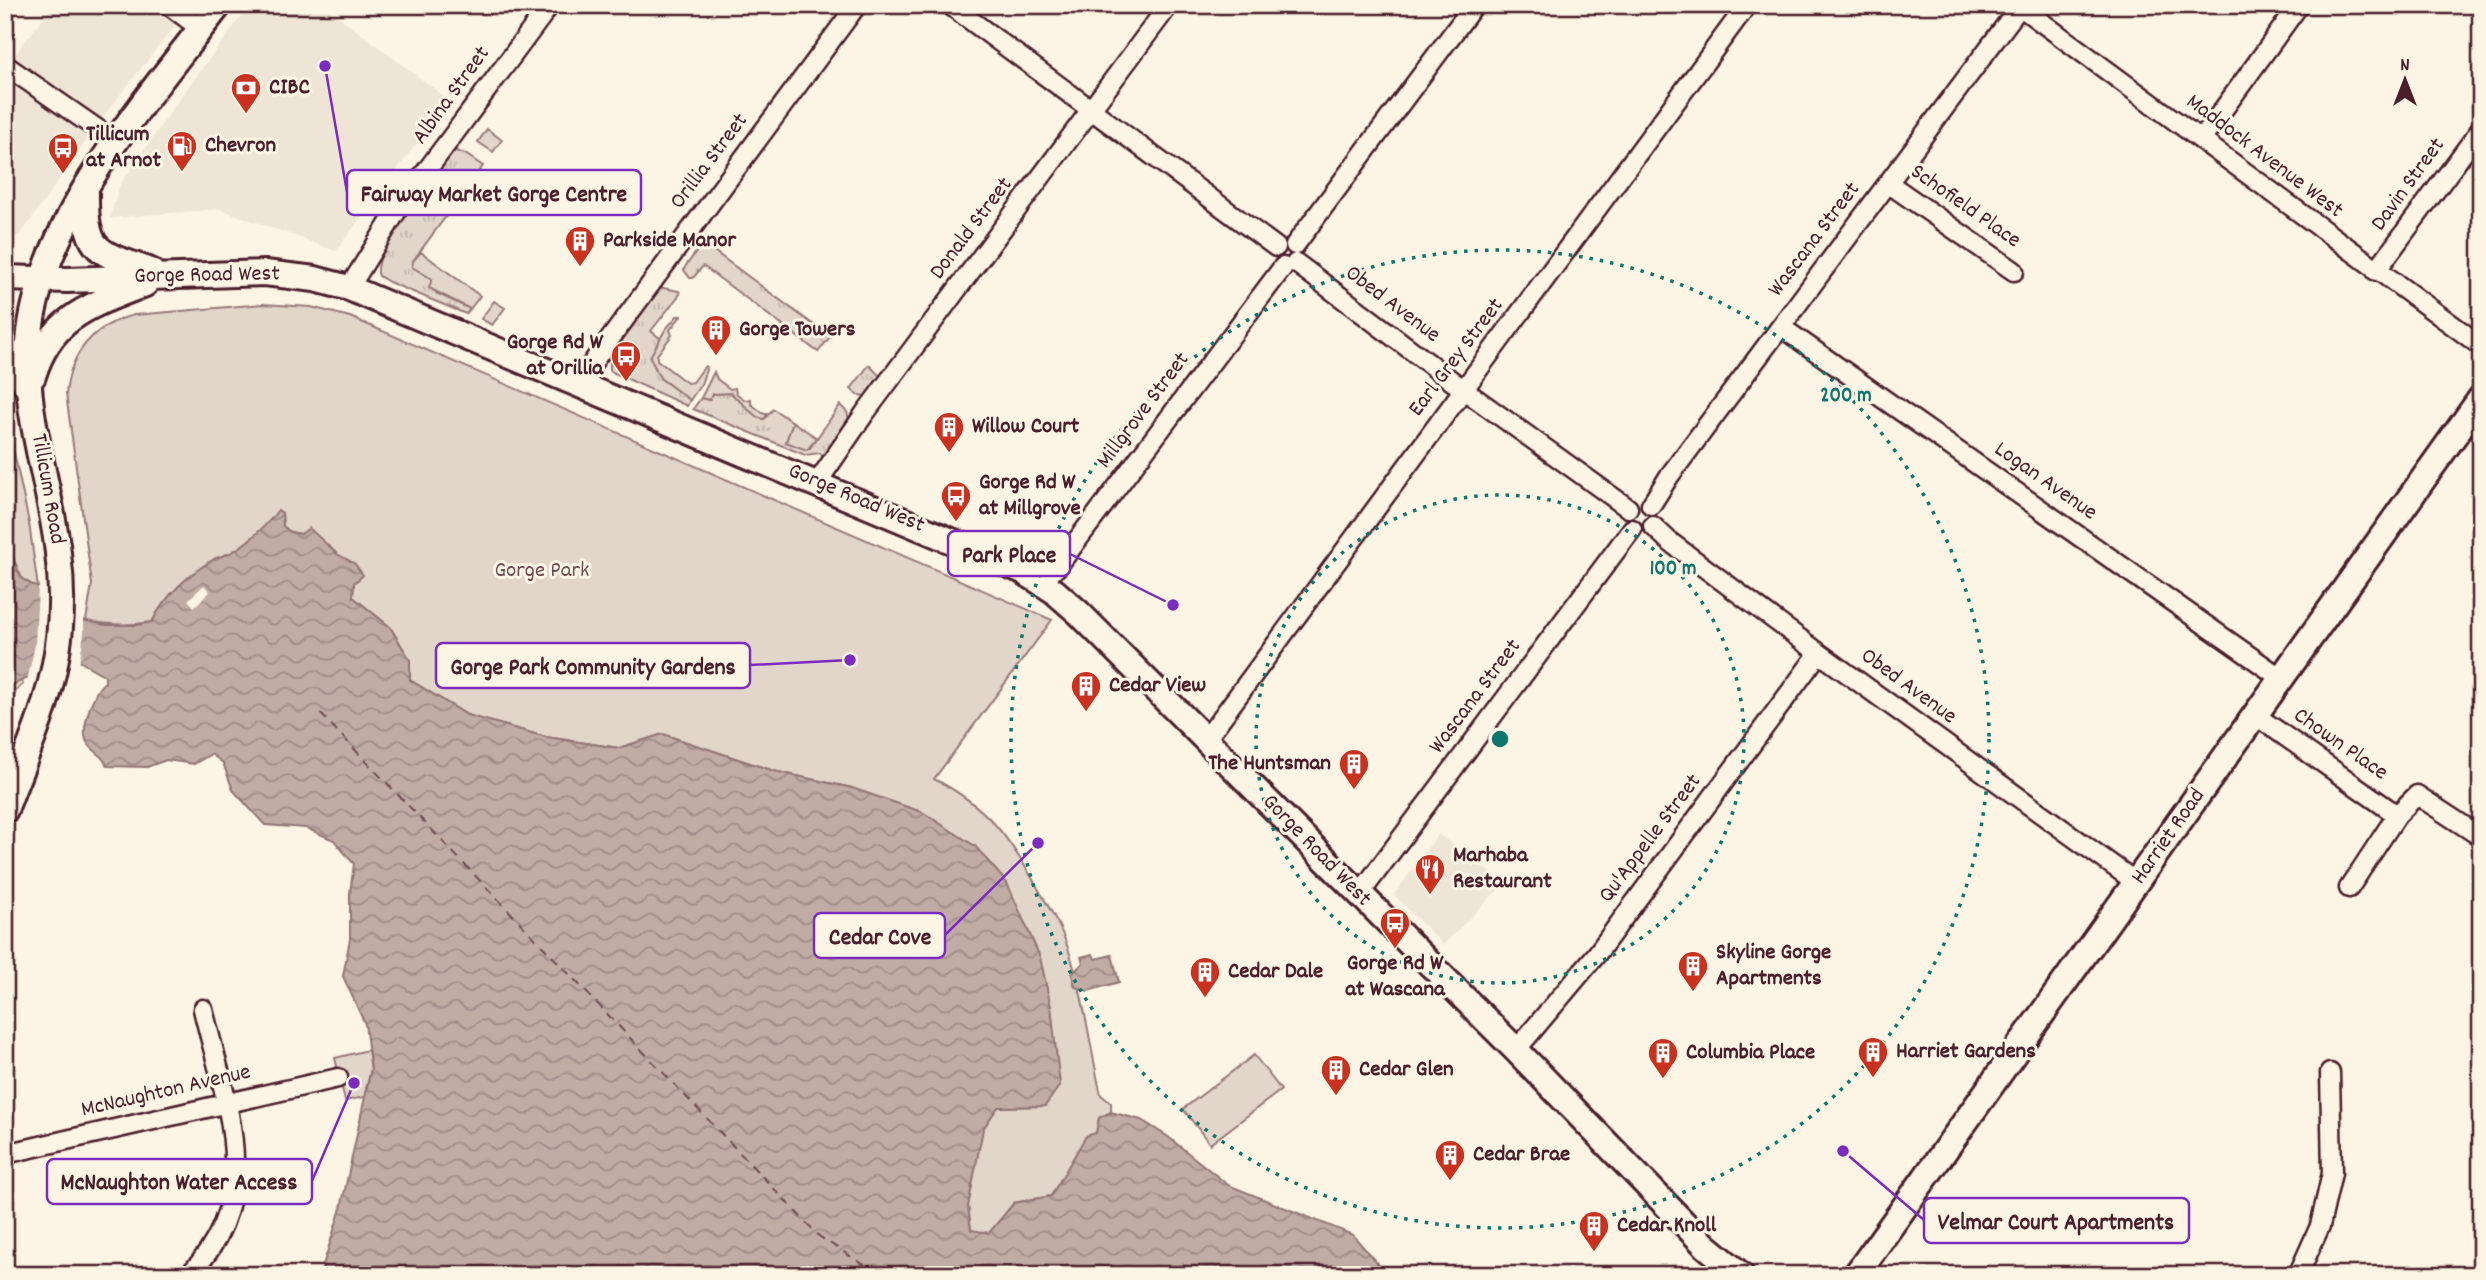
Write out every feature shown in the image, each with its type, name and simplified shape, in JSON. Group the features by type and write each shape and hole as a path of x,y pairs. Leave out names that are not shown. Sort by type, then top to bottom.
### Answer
{"main road":[{"name":"Tillicum Road","path":"5,810 48,692 58,641 61,587 54,521 29,391 30,331 42,280 58,239 116,142 219,5"},
{"path":"86,191 86,221 90,239 97,248 109,256 165,276"},
{"name":"Gorge Road West","path":"5,278 42,280 265,273 288,274 349,288 1023,571 1078,612 1516,1050 1706,1246 1741,1275"},
{"path":"29,391 38,358 49,339 64,322 85,307 165,276"},
{"path":"5,348 29,391"},
{"name":"Harriet Road","path":"1856,1275 1875,1263 2137,883 2481,398"}],"street":[{"path":"169,5 201,29"},
{"name":"Albina Street","path":"349,288 398,209 550,5"},
{"name":"Orillia Street","path":"581,384 590,366 857,5"},
{"path":"950,5 1276,247 1287,241 1292,258"},
{"name":"Donald Street","path":"817,483 864,413 1169,5"},
{"name":"Millgrove Street","path":"1041,582 1057,567 1292,258 1474,5"},
{"name":"Earl Grey Street","path":"1206,739 1747,5"},
{"path":"2201,140 2299,5"},
{"name":"Maddock Avenue West","path":"2019,6 2481,346"},
{"name":"Wascana Street","path":"1651,505 1670,475 2019,6"},
{"path":"5,65 116,142"},
{"name":"Davin Street","path":"2376,271 2481,128"},
{"name":"Schofield Place","path":"1888,183 2014,271"},
{"name":"Obed Avenue","path":"1292,258 1464,390 1628,508"},
{"name":"Logan Avenue","path":"1781,327 2281,678"},
{"path":"1641,501 1651,505 1656,512 1653,526 1641,532 1632,529 1627,522 1628,508 1641,501"},
{"name":"Obed Avenue","path":"1653,526 1670,542 1819,653 2137,883"},
{"name":"Wascana Street","path":"1359,895 1632,529"},
{"name":"Qu'Appelle Street","path":"1516,1050 1596,955 1819,653"},
{"name":"Chown Place","path":"2255,715 2397,815"},
{"name":"Chown Place","path":"2349,888 2397,815 2417,795 2481,837"},
{"path":"189,1275 216,1240 231,1199 236,1168 233,1134 202,1009"},
{"path":"2298,1275 2320,1226 2332,1173 2330,1073"},
{"name":"McNaughton Avenue","path":"5,1154 338,1077"}],"shaded area":[{"path":"53,5 191,5 106,113 21,234 5,242 5,54 12,58"},
{"path":"250,5 323,5 449,100 336,251 220,209 110,218 120,185 182,95"},
{"path":"1438,834 1505,883 1443,945 1394,895"}],"green space":[{"path":"487,129 502,140 493,152 478,142"},
{"path":"456,151 483,166 413,261 432,279 436,293 470,309 466,314 389,282 379,276 378,266 405,214 451,152"},
{"path":"703,243 830,337 818,352 703,266 690,278 684,270 685,267"},
{"path":"421,252 480,296 470,309 429,288 432,279 412,267 413,261"},
{"path":"663,288 679,291 680,294 651,331 661,339 650,357 660,378 690,400 687,406 610,371 610,363 615,354 612,351 656,290"},
{"path":"494,301 505,308 492,325 481,319"},
{"name":"Gorge Park","path":"263,304 311,307 350,317 1052,620 934,779 953,789 996,825 1055,918 1074,966 1101,1095 1111,1103 1111,1112 1099,1118 1096,1133 1051,1196 1014,1203 989,1234 971,1230 968,1206 982,1129 998,1107 1045,1106 1054,1039 1051,1007 852,788 774,771 663,734 619,748 546,737 467,715 410,680 410,660 390,627 353,597 355,564 337,554 309,529 301,534 290,532 283,526 282,513 240,547 214,559 187,579 164,603 152,622 119,624 86,621 92,584 66,394 68,379 79,353 96,333 134,315"},
{"path":"677,316 681,316 670,330 672,335 657,355 657,360 687,383 693,382 705,366 707,367 701,384 690,400 660,378 650,357 665,330"},
{"path":"869,365 881,377 866,396 857,395 851,389"},
{"path":"714,372 717,379 730,389 735,388 736,393 745,400 751,399 751,404 764,414 769,413 764,419 757,417 731,393 713,394 709,400 701,398"},
{"path":"731,393 757,417 764,419 773,409 793,422 786,442 810,448 840,405 847,412 849,419 823,457 820,453 805,455 693,409 701,398 709,400 712,394"},
{"path":"5,410 29,523 38,588 22,579 5,540"},
{"path":"793,422 817,438 807,450 786,442"},
{"path":"21,680 23,684 16,691 5,726 5,688"},
{"path":"368,1050 371,1069 364,1097 345,1101 335,1058"},
{"path":"1254,1055 1281,1090 1210,1144 1183,1109"}],"water":[{"path":"278,510 282,513 283,526 290,532 301,534 309,528 337,554 355,564 363,575 354,583 353,597 390,627 410,660 410,680 467,715 546,737 619,748 663,734 774,771 852,788 922,812 975,846 1007,883 1040,957 1051,1007 1060,1085 1045,1106 998,1107 983,1129 968,1206 971,1230 989,1233 1014,1203 1051,1196 1086,1136 1096,1133 1099,1118 1111,1112 1141,1120 1167,1136 1228,1185 1353,1235 1387,1275 320,1275 341,1208 371,1069 365,1024 343,976 350,939 350,893 354,864 334,840 306,828 265,825 233,790 223,763 211,754 194,764 166,760 147,767 107,766 88,743 85,734 90,709 97,692 105,682 105,676 74,658 5,688 5,540 22,579 38,588 51,601 86,621 107,625 137,625 152,622 164,603 187,579 213,560 246,543"},
{"path":"1093,954 1095,959 1112,955 1119,982 1088,991 1075,987 1072,974 1083,963 1081,957"}],"pier":[{"path":"204,585 210,592 194,607 188,600"},
{"path":"38,588 84,616 84,633 79,665 74,662 27,681 35,645"}],"ferry route":[{"path":"320,713 820,1237 880,1275"}],"place":[{"name":"Fairway Market Gorge Centre","path":"325,66"},
{"name":"CIBC","path":"246,115"},
{"name":"Chevron","path":"182,173"},
{"name":"Tillicum at Arnot","path":"63,175"},
{"name":"Parkside Manor","path":"580,268"},
{"name":"Gorge Towers","path":"716,357"},
{"name":"Gorge Rd W at Orillia","path":"626,383"},
{"name":"Willow Court","path":"949,454"},
{"name":"Gorge Rd W at Millgrove","path":"956,523"},
{"name":"Park Place","path":"1173,605"},
{"name":"Gorge Park Community Gardens","path":"850,660"},
{"name":"Cedar View","path":"1086,713"},
{"name":"The Huntsman","path":"1354,791"},
{"name":"Cedar Cove","path":"1038,843"},
{"name":"Marhaba Restaurant","path":"1430,896"},
{"name":"Gorge Rd W at Wascana","path":"1395,950"},
{"name":"Skyline Gorge Apartments","path":"1693,993"},
{"name":"Cedar Dale","path":"1205,999"},
{"name":"Harriet Gardens","path":"1873,1079"},
{"name":"Columbia Place","path":"1663,1080"},
{"name":"McNaughton Water Access","path":"354,1083"},
{"name":"Cedar Glen","path":"1336,1097"},
{"name":"Velmar Court Apartments","path":"1843,1151"},
{"name":"Cedar Brae","path":"1450,1182"},
{"name":"Cedar Knoll","path":"1594,1253"}]}
